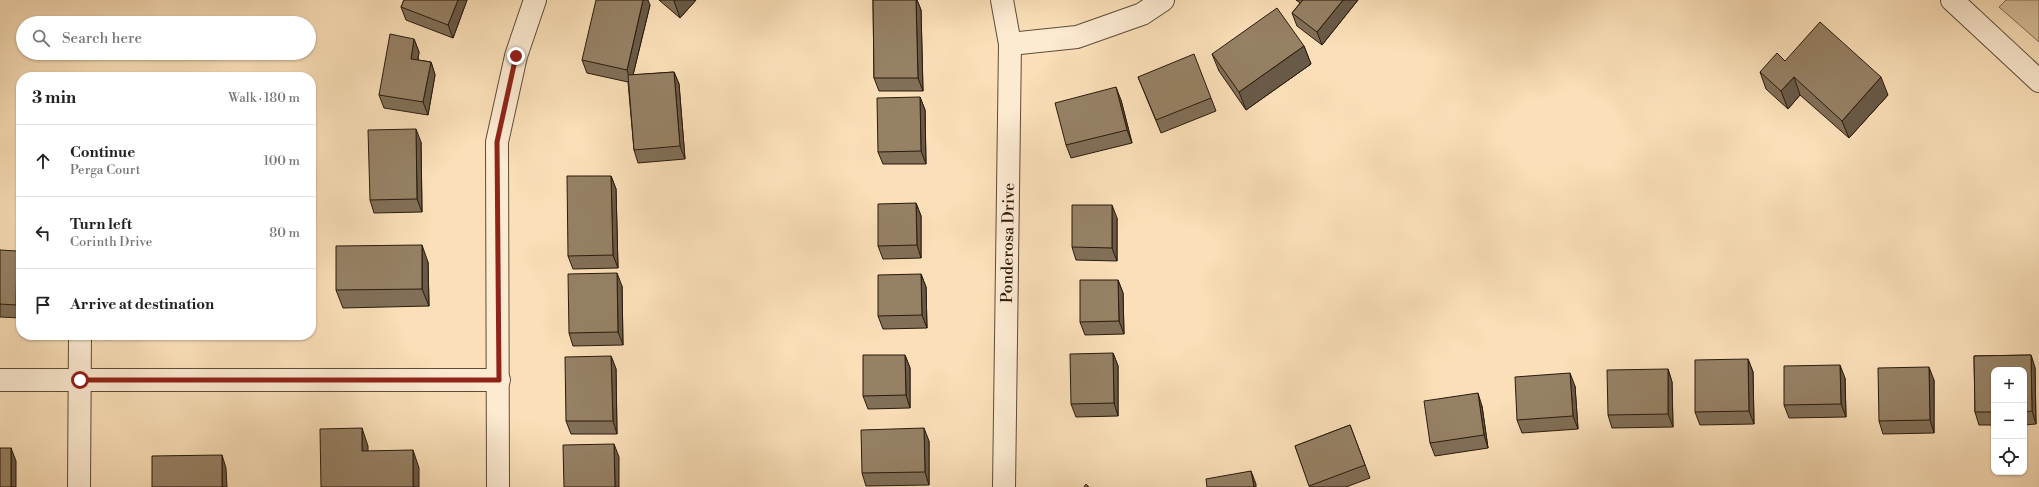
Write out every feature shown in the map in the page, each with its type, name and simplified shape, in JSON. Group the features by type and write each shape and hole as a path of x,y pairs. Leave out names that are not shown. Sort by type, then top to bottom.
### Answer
{"street":[{"path":"498,487 499,380 497,142 516,56 535,0"},
{"name":"Ponderosa Drive","path":"1002,0 1010,44 1004,487"},
{"path":"1010,44 1077,37 1142,14 1163,0"},
{"path":"1952,0 2039,81"},
{"path":"79,487 80,340"},
{"path":"0,380 499,380"}],"shaded area":[{"path":"2006,0 2039,0 2039,42 1999,7"}],"building":[{"path":"404,0 458,0 448,25 401,7"},
{"path":"596,0 643,0 627,70 582,60"},
{"path":"873,0 916,0 918,78 874,78"},
{"path":"1303,0 1343,0 1317,32 1292,13"},
{"path":"1277,8 1304,46 1239,92 1212,54"},
{"path":"1820,22 1881,77 1842,121 1794,77 1781,91 1760,72 1777,53 1785,61"},
{"path":"390,34 414,39 411,59 431,62 423,102 379,95"},
{"path":"1194,54 1211,98 1156,120 1138,77"},
{"path":"674,72 680,146 634,150 628,75"},
{"path":"1116,87 1127,130 1066,145 1055,103"},
{"path":"920,97 921,151 878,152 877,98"},
{"path":"416,129 417,199 370,200 368,130"},
{"path":"567,176 611,176 613,255 568,256"},
{"path":"916,203 917,245 878,246 878,204"},
{"path":"1072,205 1112,205 1112,248 1072,247"},
{"path":"422,245 422,289 336,290 336,246"},
{"path":"0,250 16,251 16,305 0,304"},
{"path":"617,273 618,332 569,333 568,274"},
{"path":"921,274 922,315 878,316 878,275"},
{"path":"1080,280 1118,280 1119,321 1080,322"},
{"path":"1113,353 1114,403 1071,404 1070,354"},
{"path":"863,355 905,355 906,395 863,396"},
{"path":"2031,355 2032,411 2027,412 2027,367 1991,367 1991,412 1975,412 1974,356"},
{"path":"611,356 613,421 566,421 565,357"},
{"path":"1748,359 1749,411 1695,412 1695,360"},
{"path":"1840,365 1841,404 1784,405 1784,366"},
{"path":"1929,367 1930,420 1879,421 1878,368"},
{"path":"1668,369 1668,414 1608,415 1607,370"},
{"path":"1570,373 1573,416 1517,420 1515,377"},
{"path":"1478,393 1484,435 1430,443 1424,401"},
{"path":"1350,425 1365,465 1309,486 1295,446"},
{"path":"362,428 362,451 413,450 413,487 321,487 320,429"},
{"path":"924,428 925,472 862,473 861,430"},
{"path":"614,444 615,487 564,487 563,445"},
{"path":"0,448 11,448 11,487 0,487"},
{"path":"222,455 222,487 152,487 152,456"},
{"path":"1251,471 1254,487 1207,487 1206,479"}],"route":[{"path":"80,380 499,380 497,142 516,56"}]}
